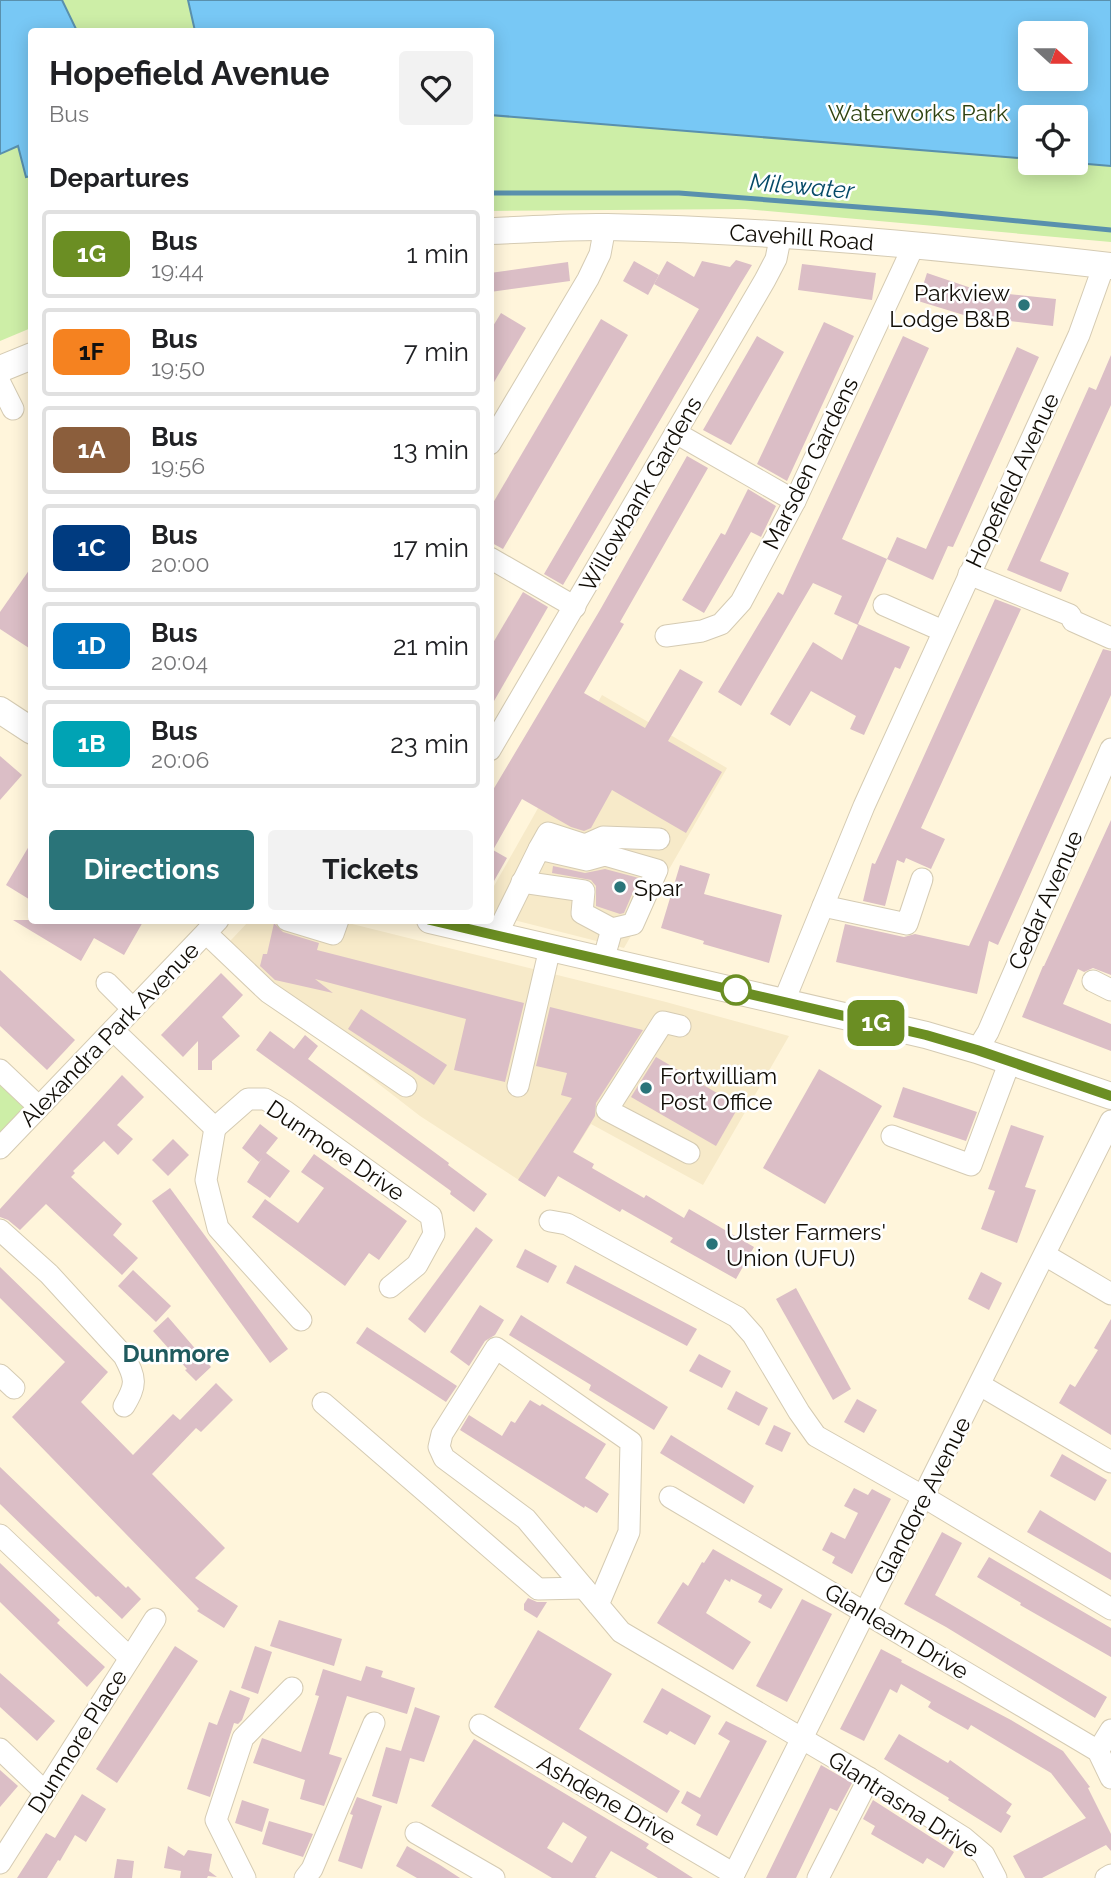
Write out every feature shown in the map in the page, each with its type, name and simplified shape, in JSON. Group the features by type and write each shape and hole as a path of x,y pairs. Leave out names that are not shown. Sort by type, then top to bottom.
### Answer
{"main road":[{"name":"Cavehill Road","path":"494,231 606,227 780,234 1108,266"},
{"path":"0,369 28,358"},
{"path":"0,710 28,728"},
{"path":"446,924 784,1001 977,1050 1111,1096"}],"street":[{"path":"494,437 588,279 600,254 606,227"},
{"name":"Willowbank Gardens","path":"494,743 776,259 780,234"},
{"name":"Marsden Gardens","path":"666,636 702,631 721,624 741,602 795,501 914,245"},
{"name":"Hopefield Avenue","path":"784,1001 864,806 1108,266"},
{"path":"0,383 13,409"},
{"path":"676,433 795,501"},
{"path":"494,560 575,607"},
{"path":"969,573 1070,614 1073,621 1111,638"},
{"path":"884,605 943,631"},
{"name":"Cedar Avenue","path":"977,1050 986,1037 1111,749"},
{"path":"496,936 548,833 585,845 603,837 659,839"},
{"path":"522,882 584,891 582,913 612,929 633,923 657,870 605,855 587,860 539,849"},
{"path":"823,906 906,925 922,879"},
{"path":"300,924 333,934 337,924"},
{"path":"212,927 268,992 406,1086"},
{"name":"Alexandra Park Avenue","path":"0,1148 212,927"},
{"path":"603,961 612,929"},
{"path":"518,1086 550,948"},
{"path":"107,983 133,1009"},
{"path":"680,1026 663,1022 607,1110 689,1153"},
{"path":"113,1030 215,1128 206,1180 218,1228 301,1320"},
{"path":"892,1136 971,1165 1010,1061"},
{"path":"0,1070 39,1107"},
{"name":"Dunmore Drive","path":"215,1128 248,1099 265,1099 431,1216 434,1234 417,1265 390,1287"},
{"name":"Glandore Avenue","path":"733,1876 1111,1121"},
{"path":"550,1221 567,1224 737,1317 753,1335 799,1412 817,1436 1111,1609"},
{"path":"0,1230 49,1274 124,1356 132,1372 135,1387 124,1406"},
{"path":"1045,1255 1111,1294"},
{"name":"Glantrasna Drive","path":"598,1605 629,1532 631,1443 496,1348 442,1434 439,1447 444,1458 526,1519 598,1605 621,1632 869,1778 964,1838 984,1855 996,1878"},
{"path":"980,1385 1111,1462"},
{"path":"323,1403 538,1590 584,1588"},
{"name":"Glanleam Drive","path":"670,1497 1098,1751"},
{"path":"0,1535 130,1658"},
{"name":"Dunmore Place","path":"0,1863 155,1619"},
{"path":"244,1878 216,1820 243,1738 292,1688"},
{"path":"305,1878 312,1869 374,1723"},
{"name":"Ashdene Drive","path":"480,1725 733,1876"},
{"path":"1111,1730 1098,1751 1111,1778"},
{"path":"0,1749 45,1792"},
{"path":"818,1878 869,1778"},
{"path":"416,1833 494,1878"}],"shaded area":[{"path":"602,695 727,768 624,948 494,915 494,886"},
{"path":"246,924 352,924 666,1002 789,1036 703,1185 591,1124 545,1197 420,1116 215,957"}],"green space":[{"name":"Waterworks Park","path":"0,0 1111,0 1111,242 745,209 494,211 494,28 28,28 28,329 0,341"},
{"path":"0,1084 27,1109 0,1137"}],"water":[{"path":"0,0 62,0 76,28 28,28 28,177 18,146 0,154"},
{"path":"188,0 1111,0 1111,166 1088,164 1088,105 1018,105 1018,158 494,115 494,28 194,28"}],"building":[{"path":"736,260 752,265 563,585 544,574 699,309 654,284 667,261 694,277 702,261 730,267"},
{"path":"634,261 659,275 648,295 623,281"},
{"path":"568,262 570,281 494,291 494,272"},
{"path":"802,264 876,273 872,300 798,290"},
{"path":"927,273 980,291 1056,299 1053,326 967,316 918,301"},
{"path":"501,313 526,328 494,382 494,324"},
{"path":"601,319 628,335 503,549 494,544 494,501"},
{"path":"824,322 854,336 787,481 757,464"},
{"path":"757,336 784,352 731,445 703,430"},
{"path":"903,336 929,348 842,539 887,559 858,624 910,647 900,669 895,667 864,735 850,729 856,716 811,691 790,726 770,714 813,642 842,660 858,625 834,614 842,596 813,583 741,706 718,692 778,592 783,595"},
{"path":"1017,347 1039,357 953,547 948,546 933,580 887,559 897,537 926,549"},
{"path":"1111,355 1111,405 1040,561 1069,573 1061,592 1007,570 1089,387 1096,390"},
{"path":"687,456 708,468 620,622 624,624 584,693 645,728 680,669 703,682 668,741 722,772 686,833 612,790 591,828 584,831 571,827 522,799 494,848 494,788 600,610"},
{"path":"748,489 776,506 761,537 751,532 704,613 682,600 721,533 725,535"},
{"path":"28,572 28,647 0,629 0,612"},
{"path":"523,592 548,607 494,701 494,641"},
{"path":"995,599 1021,609 921,828 945,839 931,869 906,858 904,863 897,860 885,906 863,901 872,863 875,864"},
{"path":"1103,649 1111,651 1111,695 998,945 989,941 977,994 836,962 845,924 904,937 915,934 969,946"},
{"path":"0,756 22,775 0,800"},
{"path":"1111,820 1111,975 1093,968 1084,972 1078,969 1063,1004 1111,1024 1111,1051 1022,1017"},
{"path":"28,848 28,899 6,885"},
{"path":"494,851 507,858 494,881"},
{"path":"680,865 710,874 704,894 782,915 769,963 703,944 704,941 661,928"},
{"name":"Spar","path":"553,866 585,873 605,869 639,878 624,913 620,914 596,906 596,886 591,880 552,873"},
{"path":"13,920 28,920 28,924 142,924 124,955 94,938 81,961"},
{"path":"275,924 283,932 319,943 317,950 524,1003 505,1082 454,1070 466,1019 315,979 333,993 275,980 260,966 263,954 267,954"},
{"path":"0,970 75,1040 47,1070 0,1026"},
{"path":"221,973 243,995 222,1017 240,1036 212,1061 212,1070 198,1070 198,1041 183,1057 161,1035"},
{"path":"550,1007 643,1030 596,1103 595,1116 573,1152 594,1164 592,1168 644,1198 646,1195 684,1218 689,1209 754,1247 736,1279 670,1242 673,1238 622,1209 620,1212 558,1176 545,1197 518,1180 572,1098 561,1095 567,1073 536,1066"},
{"path":"361,1009 447,1065 434,1085 348,1029"},
{"path":"270,1031 294,1049 305,1035 318,1046 308,1059 487,1194 474,1212 450,1194 451,1191 256,1050"},
{"path":"656,1057 739,1106 716,1146 631,1097"},
{"path":"819,1069 882,1106 825,1204 763,1168"},
{"path":"122,1075 144,1097 117,1125 133,1139 118,1155 104,1141 73,1171 75,1173 71,1177 122,1224 113,1235 138,1258 122,1275 46,1204 20,1230 0,1217 0,1209"},
{"path":"903,1087 977,1112 966,1141 893,1117"},
{"path":"260,1124 278,1138 266,1153 290,1171 270,1198 247,1182 262,1158 259,1162 242,1148"},
{"path":"1011,1125 1044,1136 1025,1187 1036,1190 1017,1243 981,1229 995,1191 988,1189"},
{"path":"173,1139 189,1155 168,1176 152,1160"},
{"path":"314,1154 407,1221 379,1260 369,1253 345,1286 252,1217 265,1199 298,1223 324,1188 301,1172"},
{"path":"170,1188 288,1349 270,1363 152,1201"},
{"path":"476,1227 493,1240 425,1333 408,1319"},
{"path":"525,1249 557,1266 548,1283 516,1267"},
{"path":"575,1265 697,1329 687,1346 566,1283"},
{"path":"0,1267 108,1372 81,1402 133,1455 173,1414 180,1420 216,1383 233,1400 201,1432 196,1428 152,1474 225,1548 195,1578 238,1606 224,1628 197,1611 199,1609 12,1417 65,1362 0,1298"},
{"path":"133,1270 171,1306 156,1322 118,1286"},
{"path":"981,1272 1002,1283 989,1310 968,1299"},
{"path":"796,1288 851,1389 833,1400 776,1299"},
{"path":"480,1305 504,1320 495,1335 485,1341 469,1366 450,1352"},
{"path":"521,1315 668,1407 654,1430 589,1390 591,1385 509,1335"},
{"path":"168,1317 211,1367 196,1381 153,1331"},
{"path":"1111,1319 1111,1435 1059,1403 1070,1384 1075,1387 1098,1350 1094,1348"},
{"path":"367,1327 457,1386 446,1402 356,1343"},
{"path":"699,1354 731,1371 722,1388 689,1371"},
{"path":"736,1391 768,1408 759,1426 727,1409"},
{"path":"857,1399 877,1410 864,1433 844,1422"},
{"path":"530,1400 540,1406 542,1404 606,1444 585,1478 609,1494 597,1513 585,1506 584,1508 460,1430 469,1415 502,1436 511,1421 515,1423"},
{"path":"774,1425 791,1433 782,1452 765,1444"},
{"path":"671,1435 754,1486 744,1504 660,1453"},
{"path":"1062,1454 1107,1480 1095,1501 1050,1476"},
{"path":"0,1467 126,1588 128,1586 141,1599 122,1619 0,1504"},
{"path":"854,1488 868,1495 872,1489 891,1499 852,1574 832,1563 835,1557 822,1550 831,1532 845,1539 858,1513 844,1506"},
{"path":"1040,1510 1111,1553 1111,1580 1027,1532"},
{"path":"942,1532 962,1543 935,1595 1107,1697 1095,1718 904,1604"},
{"path":"713,1549 783,1589 771,1609 758,1602 762,1595 731,1579 730,1582 725,1579 706,1613 751,1642 733,1670 657,1623 683,1582 688,1586"},
{"path":"989,1557 1111,1628 1111,1657 977,1577"},
{"path":"0,1563 60,1620 57,1623 105,1667 87,1687 0,1602"},
{"path":"528,1598 547,1602 537,1618 524,1610"},
{"path":"802,1599 832,1614 787,1702 756,1686"},
{"path":"279,1620 342,1639 334,1666 270,1646"},
{"path":"538,1630 612,1674 579,1729 680,1791 667,1813 494,1707"},
{"path":"175,1646 198,1661 117,1783 96,1769"},
{"path":"255,1646 272,1652 258,1694 241,1688"},
{"path":"881,1649 1063,1751 1090,1787 1088,1788 1111,1834 1111,1851 1106,1845 1042,1878 1025,1878 1013,1856 1086,1818 1051,1773 971,1725 968,1730 934,1711 928,1707 931,1702 901,1684 897,1693 890,1689 864,1741 840,1729"},
{"path":"366,1666 383,1671 381,1677 415,1688 407,1714 347,1696 329,1754 342,1758 324,1806 300,1799 305,1780 253,1763 262,1738 301,1752 319,1696 315,1695 323,1669 361,1681"},
{"path":"0,1673 55,1721 37,1741 0,1707"},
{"path":"662,1688 711,1716 695,1745 670,1731 667,1735 643,1722"},
{"path":"230,1690 250,1698 242,1720 238,1724 234,1723 210,1797 187,1789 209,1722 217,1725"},
{"path":"415,1707 440,1716 424,1762 410,1758 397,1804 372,1796 386,1747 401,1751"},
{"path":"726,1721 767,1741 717,1836 696,1825 701,1815 681,1803 687,1791 700,1798 730,1741 718,1734"},
{"path":"899,1734 948,1763 950,1760 1012,1804 1006,1813 1011,1816 1001,1833 884,1759"},
{"path":"474,1739 649,1844 646,1848 693,1878 658,1878 611,1851 595,1877 597,1878 552,1878 431,1806","holes":["563,1822 587,1837 572,1863 547,1848"]},
{"path":"821,1765 852,1783 837,1811 830,1808 796,1878 766,1878"},
{"path":"0,1770 18,1786 0,1807"},
{"path":"82,1794 106,1809 86,1842 75,1835 47,1878 17,1878 46,1833 55,1838"},
{"path":"357,1797 382,1806 362,1869 338,1861"},
{"path":"242,1800 269,1809 262,1832 235,1823"},
{"path":"873,1800 954,1852 944,1868 927,1858 923,1864 871,1834 875,1826 863,1819"},
{"path":"269,1821 313,1834 303,1857 262,1844"},
{"path":"168,1846 184,1856 188,1850 212,1854 209,1871 217,1877 180,1878 181,1871 164,1868"},
{"path":"407,1846 460,1878 417,1878 396,1866"},
{"path":"117,1859 134,1861 132,1878 114,1878"}],"waterway":[{"name":"Milewater","path":"494,193 679,193 1111,230"}],"bus line":[{"name":"1G","path":"447,924 926,1035 1111,1096"}],"place":[{"name":"Parkview Lodge B&B","path":"1024,305"},
{"name":"Spar","path":"620,887"},
{"name":"Fortwilliam Post Office","path":"646,1088"},
{"name":"Ulster Farmers' Union (UFU)","path":"712,1244"}],"district":[{"name":"Dunmore","path":"176,1353"}]}
